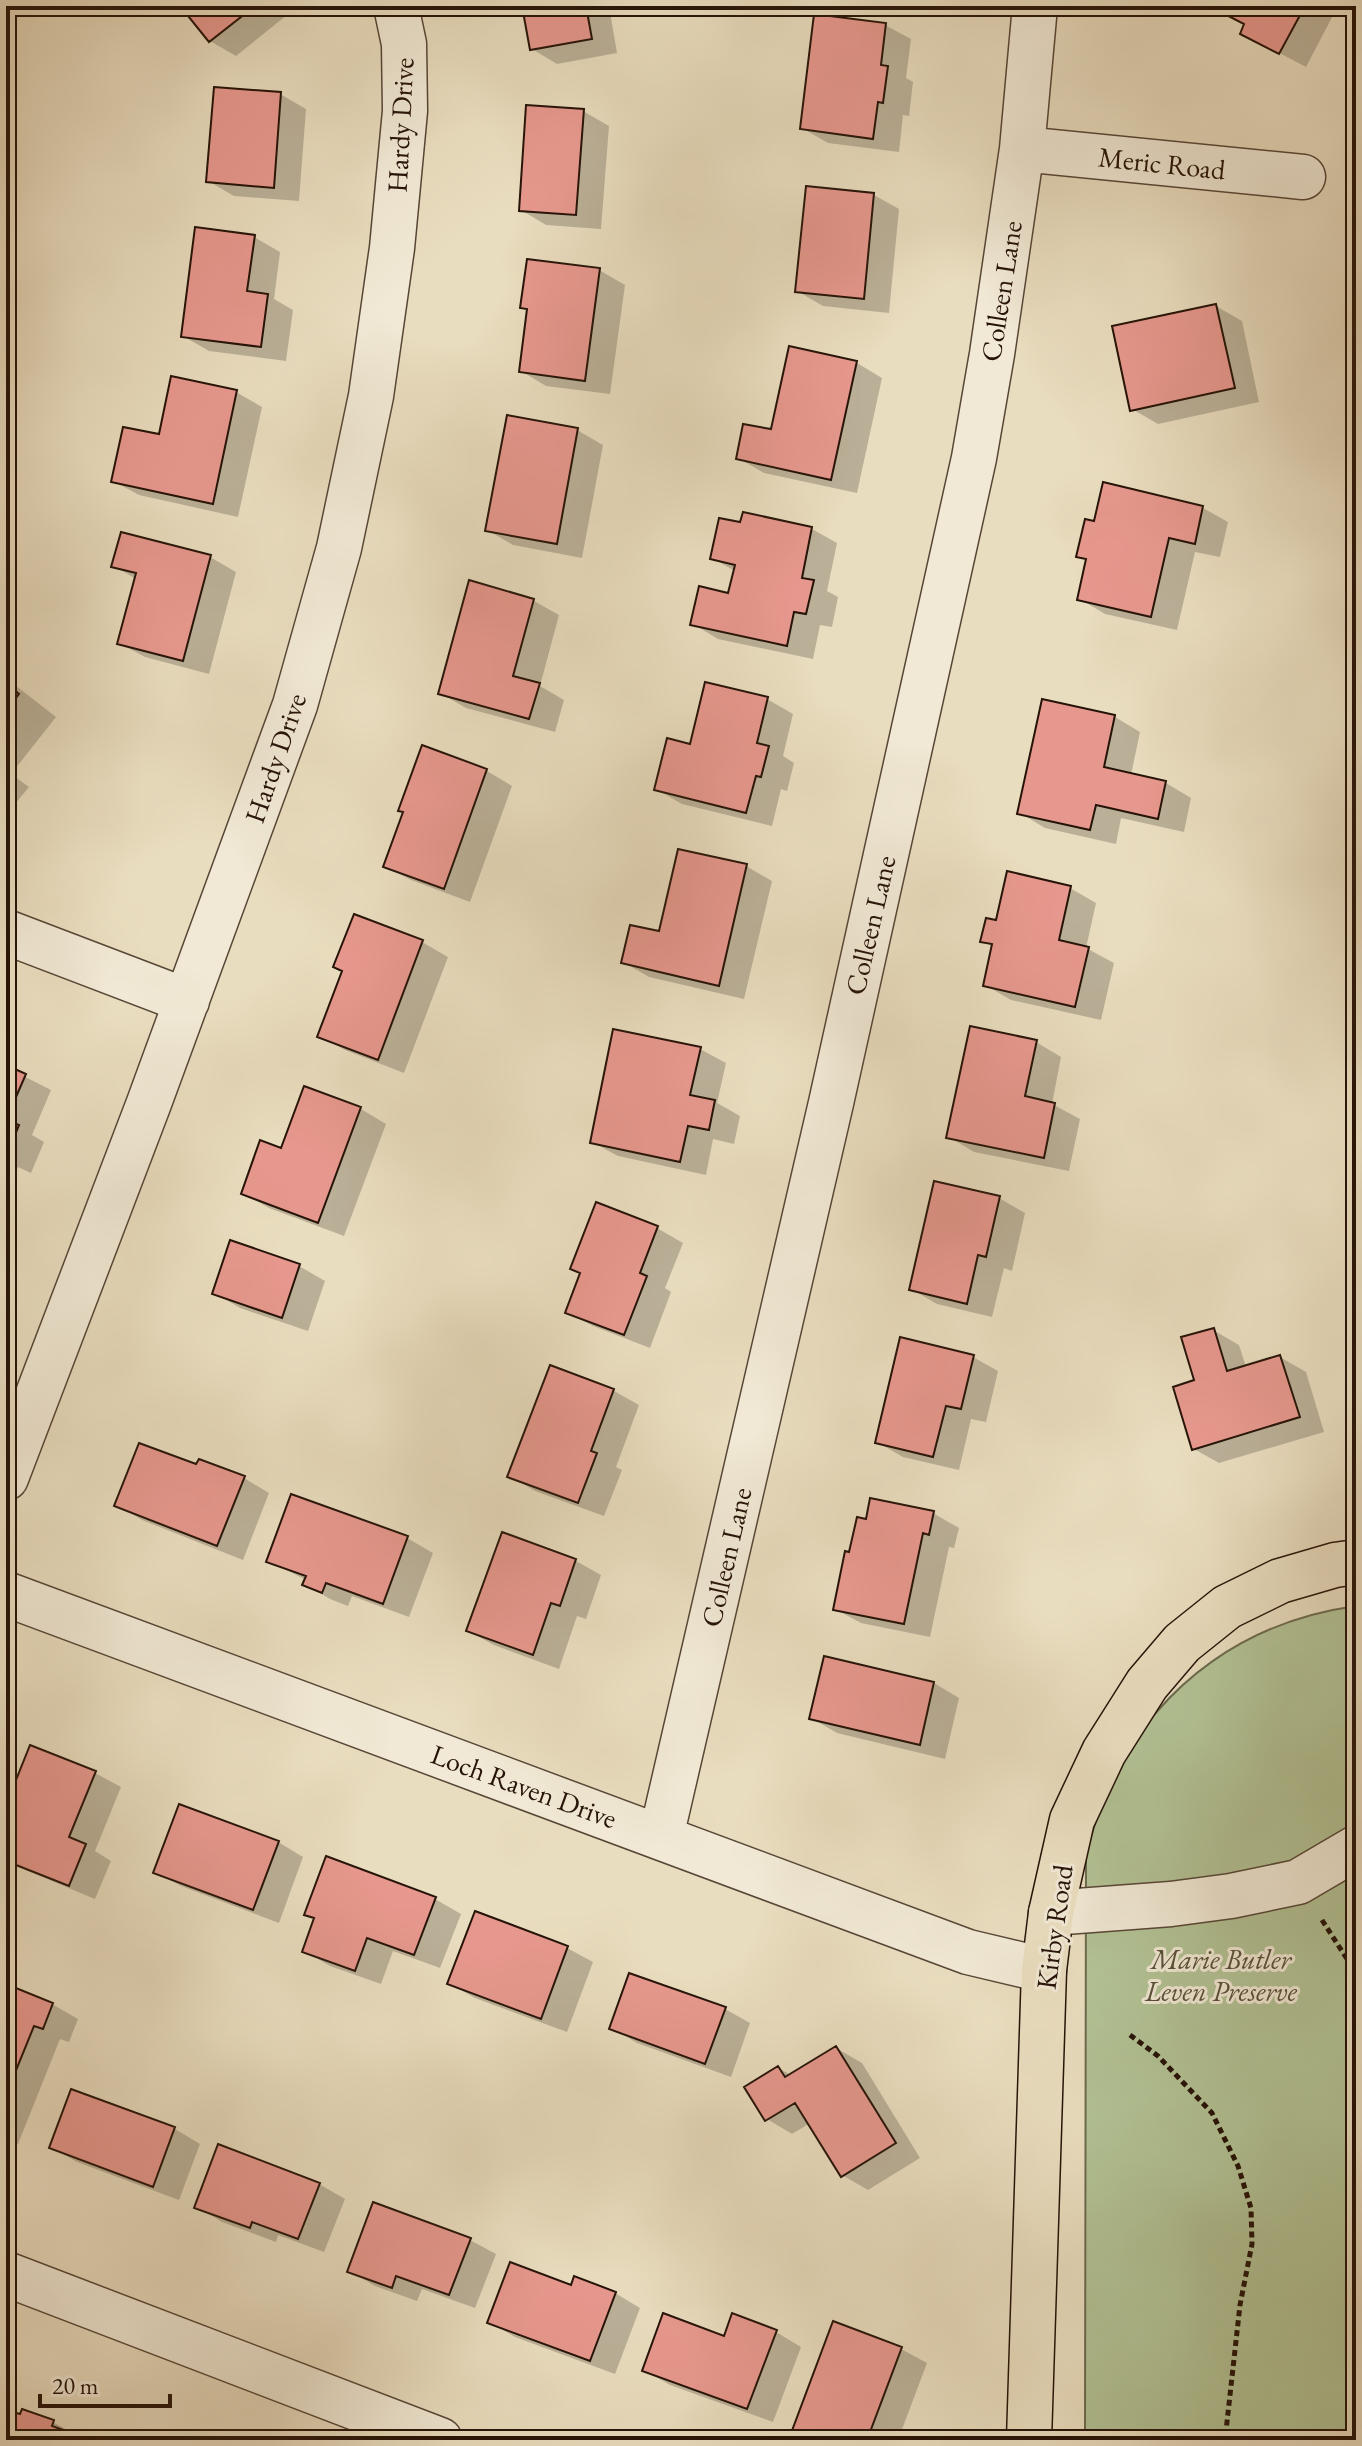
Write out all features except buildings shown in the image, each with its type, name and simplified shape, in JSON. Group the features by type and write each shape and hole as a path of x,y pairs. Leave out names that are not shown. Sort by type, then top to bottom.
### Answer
{"main road":[{"name":"Kirby Road","path":"1029,2440 1044,1970 1051,1913 1072,1820 1104,1752 1147,1684 1182,1643 1227,1607 1280,1581 1356,1562"}],"street":[{"name":"Hardy Drive","path":"6,1478 187,1001 295,705 345,517 371,396 392,248 405,111 404,44 396,6"},
{"name":"Colleen Lane","path":"661,1837 831,1103 974,458 1022,149 1035,6"},
{"name":"Meric Road","path":"1022,149 1303,177"},
{"path":"6,932 187,1001"},
{"name":"Loch Raven Drive","path":"6,1594 968,1952 1044,1970"},
{"path":"1051,1913 1171,1904 1298,1882 1356,1848"},
{"path":"6,2274 440,2440"}],"path":[{"path":"1298,1882 1356,1973"},
{"path":"1130,2035 1158,2056 1212,2113 1238,2166 1251,2208 1252,2244 1240,2305 1225,2440"}],"green space":[{"name":"Marie Butler Leven Preserve","path":"1356,1606 1356,2440 1085,2440 1086,1854 1098,1815 1112,1779 1132,1744 1156,1713 1212,1661 1245,1641 1279,1626"}]}
